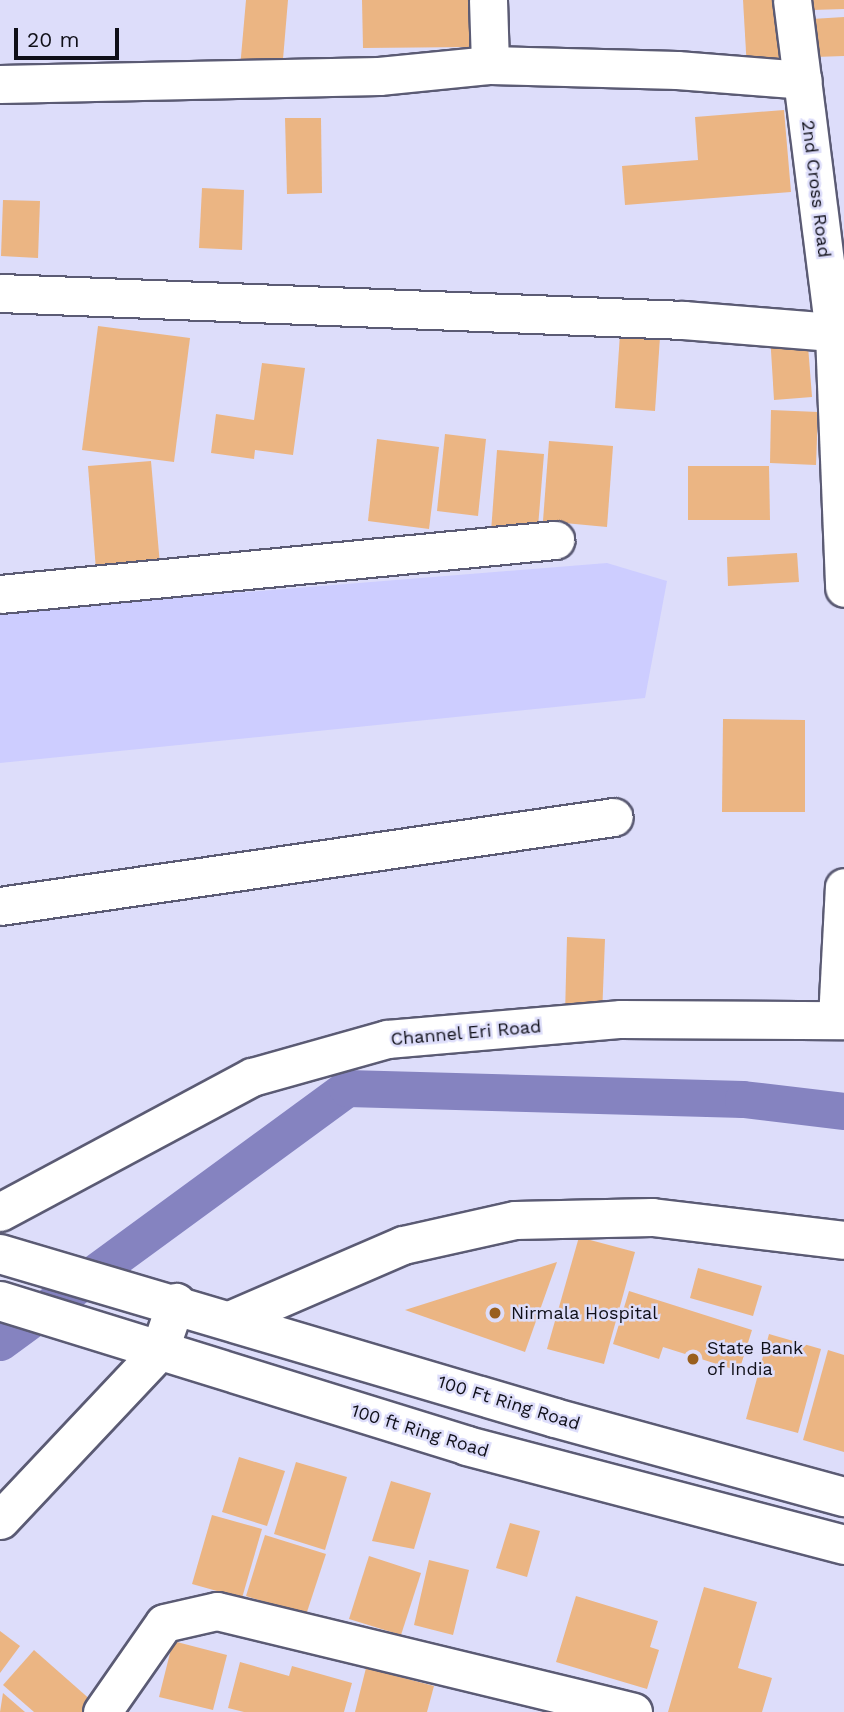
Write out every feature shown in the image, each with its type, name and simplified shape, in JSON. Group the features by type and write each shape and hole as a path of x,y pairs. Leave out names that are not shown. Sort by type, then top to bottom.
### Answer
{"main road":[{"name":"100 Ft Ring Road","path":"0,1254 176,1302 555,1418 844,1497"},
{"name":"100 ft Ring Road","path":"0,1301 467,1446 844,1545"}],"street":[{"path":"488,0 490,65"},
{"name":"2nd Cross Road","path":"792,0 839,333 844,588"},
{"path":"0,84 80,79 231,82 379,76 490,65 677,70 803,80"},
{"path":"0,293 669,319 839,333"},
{"path":"0,594 555,540"},
{"path":"0,906 614,817"},
{"path":"841,1019 844,887"},
{"name":"Channel Eri Road","path":"0,1212 252,1077 387,1039 621,1019 841,1019"},
{"path":"232,1319 403,1245 515,1220 652,1217 844,1240"},
{"path":"0,1520 176,1302"},
{"path":"102,1712 164,1623 217,1611 633,1712"}],"shaded area":[{"path":"607,563 667,581 645,698 0,763 0,612"}],"building":[{"path":"246,0 288,0 282,71 240,68"},
{"path":"362,0 471,0 472,47 363,48"},
{"path":"743,0 778,0 783,67 747,69"},
{"path":"812,0 844,0 844,9 812,10"},
{"path":"844,17 844,56 815,57 812,19"},
{"path":"784,110 791,192 625,205 622,166 698,160 695,117"},
{"path":"285,118 321,118 322,193 287,194"},
{"path":"202,188 244,190 242,250 199,248"},
{"path":"3,200 40,201 38,258 1,256"},
{"path":"98,326 190,338 174,462 82,450"},
{"path":"807,333 812,397 774,400 770,334"},
{"path":"620,334 660,337 655,411 615,408"},
{"path":"262,363 305,368 293,455 255,450 254,459 211,453 216,414 254,420"},
{"path":"771,410 818,412 816,465 770,463"},
{"path":"445,434 486,439 478,516 437,511"},
{"path":"377,439 439,447 429,529 368,521"},
{"path":"549,441 613,446 607,527 543,521"},
{"path":"497,450 544,454 538,527 491,532"},
{"path":"151,461 160,565 96,570 88,466"},
{"path":"688,466 769,466 770,520 688,520"},
{"path":"797,553 799,582 728,586 727,557"},
{"path":"723,719 805,720 805,812 722,812"},
{"path":"567,937 605,939 602,1016 565,1015"},
{"path":"579,1237 635,1252 604,1364 547,1349"},
{"path":"557,1262 525,1352 405,1310"},
{"path":"698,1268 762,1286 753,1316 690,1298"},
{"path":"629,1291 752,1330 739,1371 663,1347 659,1359 613,1344"},
{"path":"769,1334 821,1349 798,1433 746,1419"},
{"path":"828,1350 844,1355 844,1452 803,1440"},
{"path":"239,1457 285,1471 267,1526 222,1512"},
{"path":"296,1462 347,1477 325,1550 274,1534"},
{"path":"391,1481 431,1493 414,1549 372,1541"},
{"path":"212,1515 262,1529 242,1598 192,1584"},
{"path":"510,1523 540,1531 527,1577 496,1568"},
{"path":"265,1535 326,1554 306,1615 246,1596"},
{"path":"369,1556 421,1573 401,1635 349,1619"},
{"path":"429,1560 469,1570 453,1635 414,1625"},
{"path":"704,1587 757,1602 738,1668 772,1678 762,1712 668,1712"},
{"path":"576,1596 658,1621 650,1647 659,1650 647,1689 556,1662"},
{"path":"0,1631 20,1646 0,1673"},
{"path":"173,1641 227,1655 213,1710 159,1697"},
{"path":"34,1650 93,1702 85,1712 34,1712 3,1685"},
{"path":"240,1662 289,1676 292,1666 352,1683 344,1712 244,1712 228,1708"},
{"path":"366,1668 434,1686 427,1712 355,1712"},
{"path":"3,1693 25,1712 0,1712"}],"waterway":[{"path":"0,1342 347,1088 743,1099 844,1111"}],"place":[{"name":"Nirmala Hospital","path":"495,1313"},
{"name":"State Bank of India","path":"693,1359"}]}
